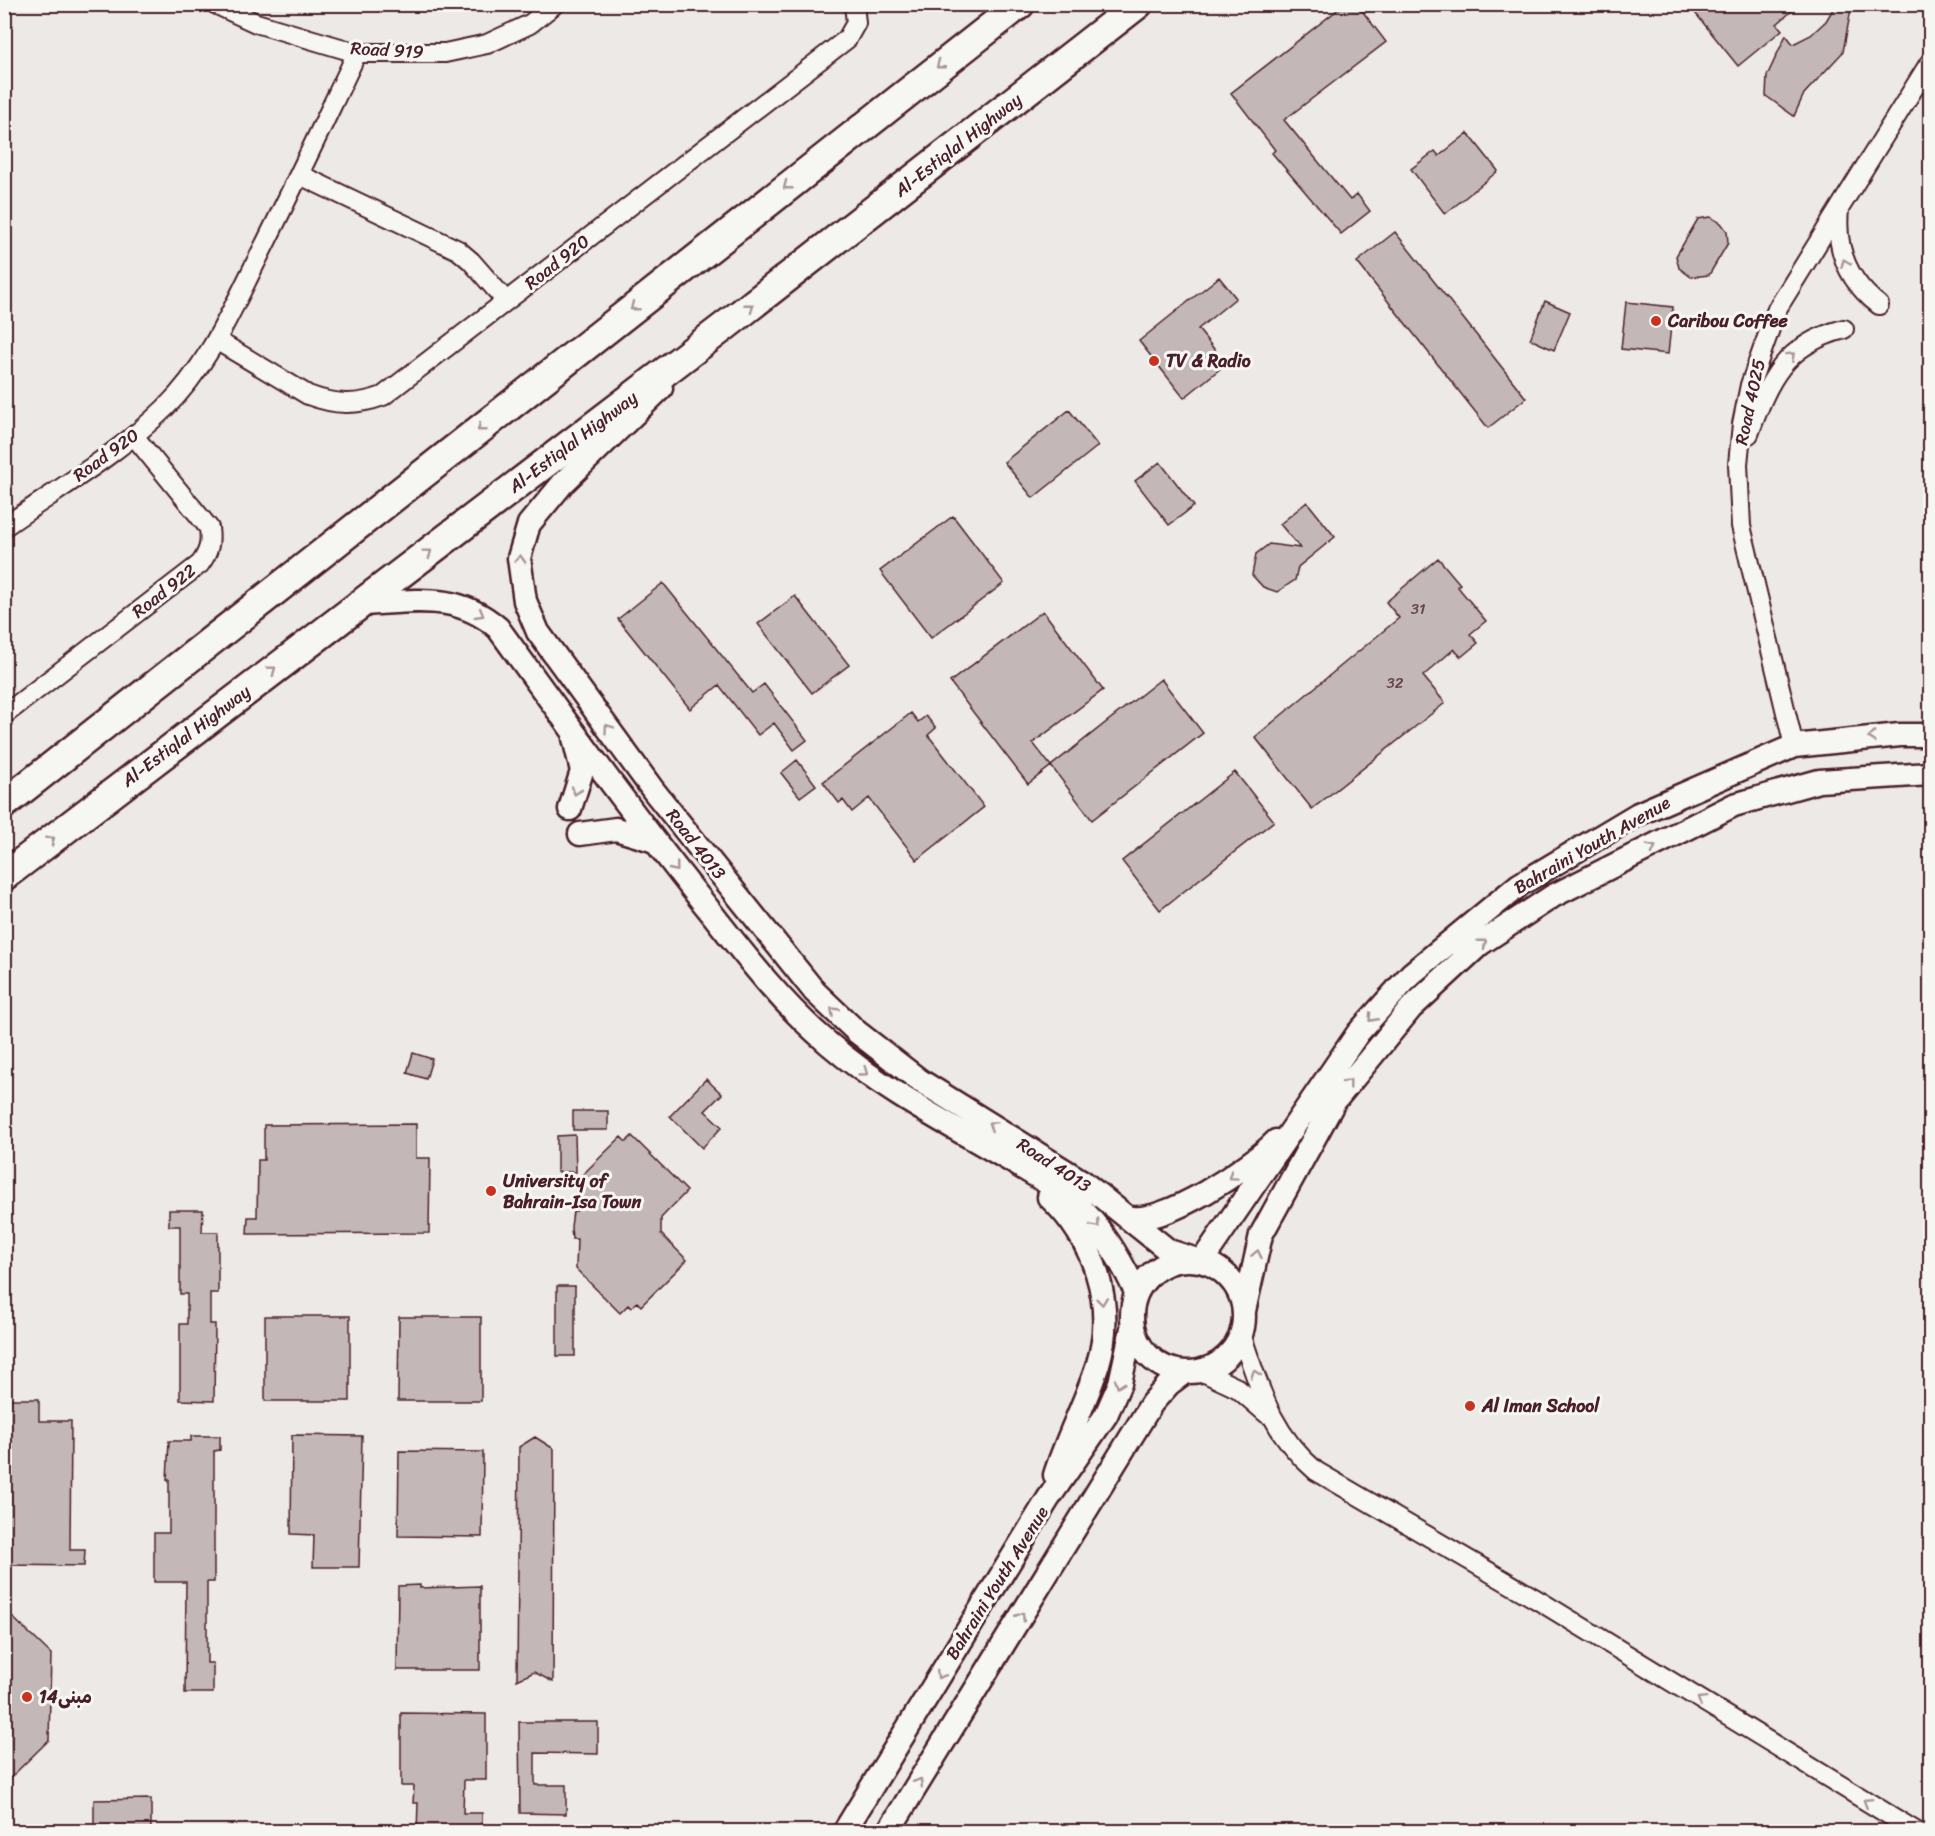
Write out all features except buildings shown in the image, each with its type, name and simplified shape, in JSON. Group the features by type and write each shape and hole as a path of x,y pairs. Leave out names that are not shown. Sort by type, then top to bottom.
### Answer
{"main road":[{"path":"4,804 1020,4"},
{"name":"Al-Estiqlal Highway","path":"4,876 725,326 1138,4"}],"street":[{"name":"Road 919","path":"215,4 256,23 357,52 445,52 487,44 530,24 555,4"},
{"name":"Road 920","path":"216,340 308,395 325,401 352,404 383,396 846,39 856,23 854,4"},
{"path":"978,35 1002,4"},
{"name":"Road 920","path":"4,527 134,436 180,390 216,340 300,175 357,52"},
{"name":"Road 4025","path":"1794,746 1741,526 1738,464 1746,404 1762,346 1793,281 1930,62"},
{"path":"300,175 458,250 507,301"},
{"path":"1839,209 1838,236 1845,263 1859,287 1879,305"},
{"name":"Road 4013","path":"725,326 546,501 529,524 522,541 519,558 525,601 538,632 653,790 815,992 856,1032 919,1080 1083,1182 1170,1251 1198,1260"},
{"path":"1738,464 1764,394 1783,363 1811,341 1844,329"},
{"name":"Road 922","path":"4,715 200,564 207,555 211,538 209,528 134,436"},
{"name":"Road 4013","path":"361,604 447,602 480,614 498,628 573,731 623,790 652,840 754,966 826,1041 894,1094 1072,1199 1111,1243 1136,1292"},
{"path":"570,809 582,771 573,731"},
{"name":"Bahraini Youth Avenue","path":"1198,1260 1308,1110 1359,1033 1411,974 1519,885 1638,814 1794,746 1900,735 1930,735"},
{"path":"633,761 623,790 653,790"},
{"name":"Bahraini Youth Avenue","path":"1242,1322 1261,1235 1334,1102 1411,1008 1480,944 1553,896 1734,806 1819,782 1930,774"},
{"path":"580,834 616,829 652,840"},
{"path":"1126,1217 1135,1220 1150,1217 1218,1185 1266,1151 1308,1110"},
{"path":"1018,1167 1062,1209 1079,1231 1094,1264 1104,1308 1103,1335 1098,1362 1061,1455 1048,1499"},
{"path":"1269,1415 1242,1322 1240,1294 1231,1279 1218,1268 1198,1260 1166,1263 1144,1280 1136,1292 1131,1310 1132,1328 1146,1354 1157,1364 1193,1372 1237,1388 1269,1415 1297,1455 1316,1471 1541,1602 1917,1832"},
{"path":"888,1832 1152,1403 1169,1384 1225,1357 1242,1322"},
{"name":"Bahraini Youth Avenue","path":"844,1832 1048,1499 1113,1399 1125,1367 1132,1328"}],"place":[{"name":"Caribou Coffee","path":"1656,321"},
{"name":"TV & Radio","path":"1154,361"},
{"name":"University of Bahrain-Isa Town","path":"491,1191"},
{"name":"Al Iman School","path":"1470,1406"},
{"name":"مبنى14","path":"27,1697"}]}
